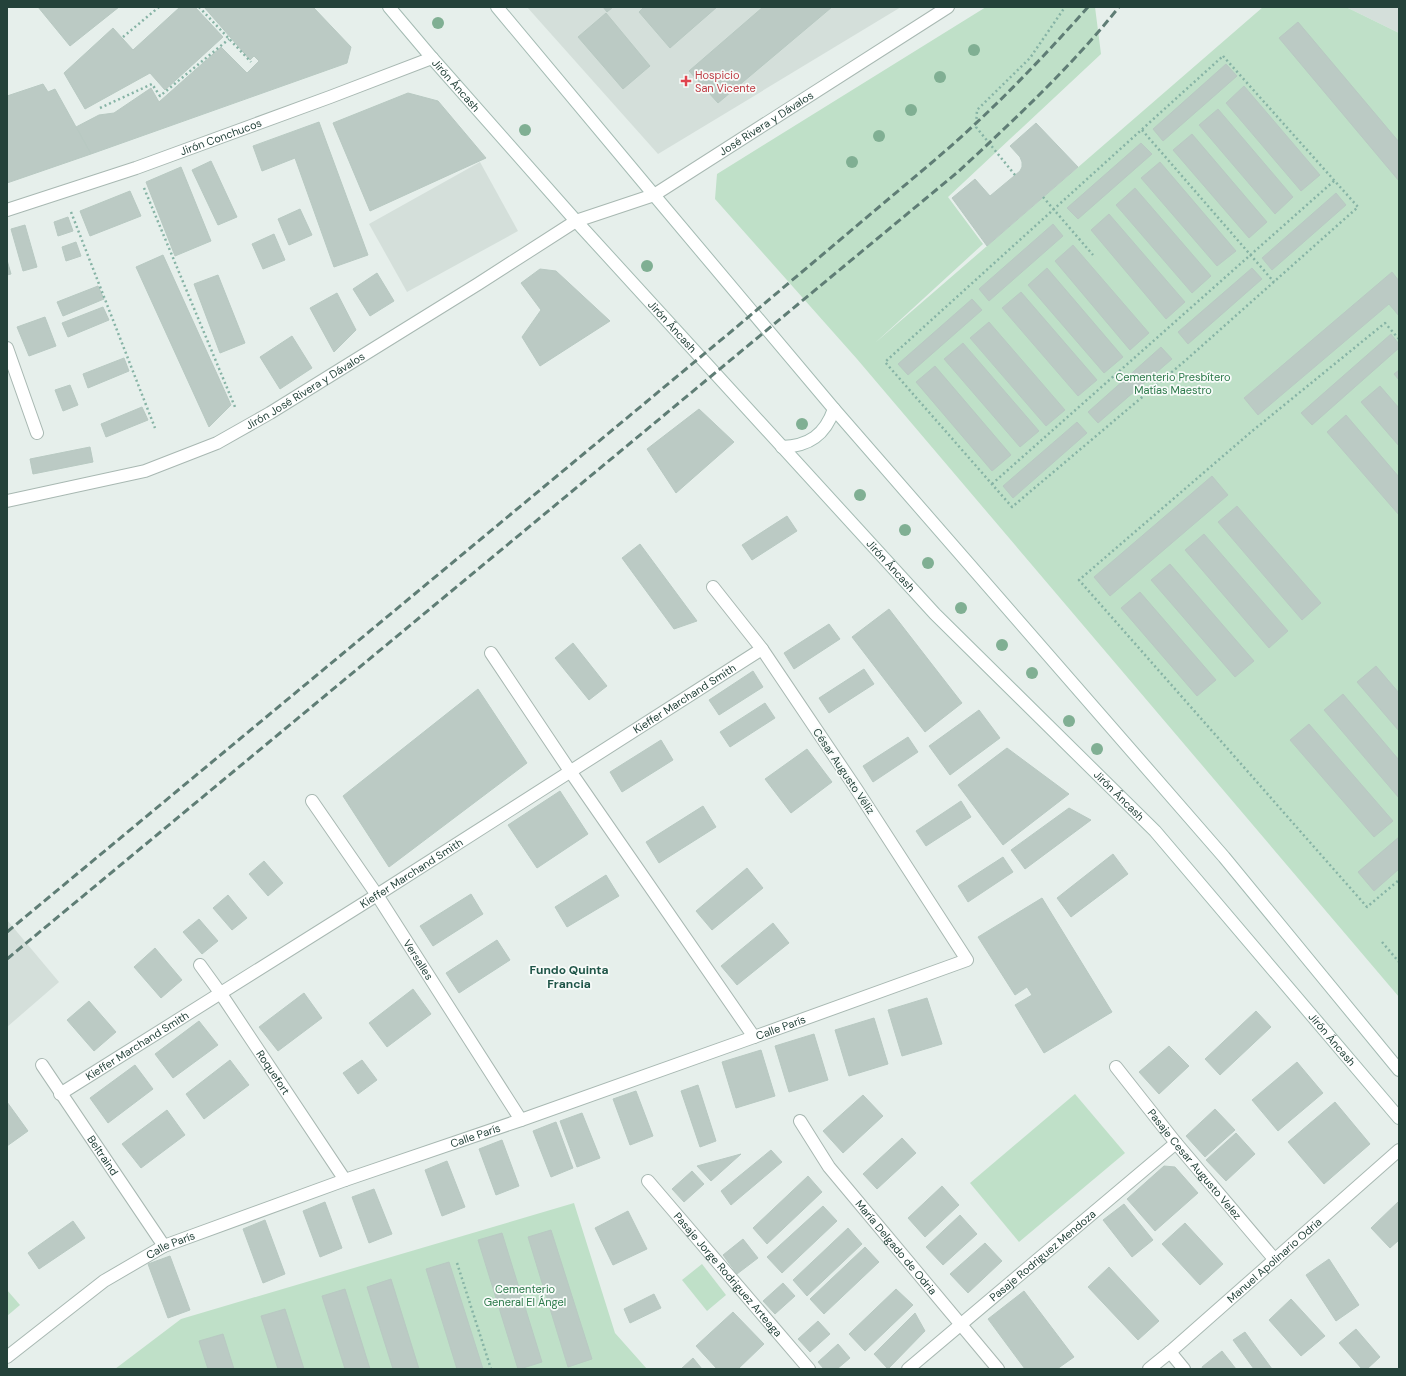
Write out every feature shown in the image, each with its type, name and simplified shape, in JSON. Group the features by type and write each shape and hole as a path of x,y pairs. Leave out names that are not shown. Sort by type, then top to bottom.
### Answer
{"street":[{"name":"Jirón Áncash","path":"389,7 576,221 935,614 1155,831 1399,1118"},
{"path":"497,7 834,409 1224,857 1399,1070"},
{"name":"José Rivera y Dávalos","path":"576,221 654,196 948,7"},
{"name":"Jirón Conchucos","path":"7,210 136,168 432,58"},
{"name":"Jirón José Rivera y Dávalos","path":"7,501 145,471 217,443 270,413 478,284 576,221"},
{"path":"7,348 38,434"},
{"path":"782,447 806,443 817,437 825,429 831,419 834,409"},
{"name":"César Augusto Véliz","path":"713,587 762,649 857,790 967,960"},
{"name":"Kieffer Marchand Smith","path":"60,1094 221,994 762,649"},
{"path":"491,653 570,771 754,1037"},
{"name":"Versalles","path":"312,801 377,895 521,1120"},
{"name":"Calle París","path":"7,1357 104,1281 164,1246 345,1180 521,1120 967,960"},
{"name":"Roquefort","path":"200,965 345,1180"},
{"name":"Beltraind","path":"42,1065 60,1094 164,1246"},
{"name":"Pasaje Cesar Augusto Velez","path":"1116,1067 1176,1143 1275,1260"},
{"name":"María Delgado de Odria","path":"800,1121 829,1167 998,1369"},
{"name":"Pasaje Rodriguez Mendoza","path":"908,1369 1176,1143"},
{"name":"Manuel Apolinario Odria","path":"1149,1369 1399,1150"},
{"name":"Pasaje Jorge Rodriguez Arteaga","path":"648,1180 809,1369"},
{"path":"1170,1352 1184,1369"}],"path":[{"path":"123,37 159,7"},
{"path":"199,7 251,62"},
{"path":"1016,175 976,127 977,110 1030,58 1064,7"},
{"path":"100,108 152,84 160,96 229,39"},
{"path":"1223,56 1358,207 1180,365 1012,507 885,362 1142,130 1223,56"},
{"path":"1142,130 1274,282"},
{"path":"136,168 235,408"},
{"path":"992,484 1335,180"},
{"path":"63,192 155,428"},
{"path":"1043,197 1093,255"},
{"path":"1399,339 1384,323 1251,432 1079,580 1368,906 1399,880"},
{"path":"1382,942 1399,962"},
{"path":"457,1263 491,1369"}],"shaded area":[{"name":"Hospicio San Vicente","path":"527,7 901,7 658,154"},
{"path":"1346,7 1399,7 1399,33"},
{"path":"480,162 518,231 407,292 369,224"},
{"path":"7,920 59,982 7,1027"}],"green space":[{"name":"Cementerio Presbítero Matías Maestro","path":"986,7 1095,7 1101,54 948,197 983,244 875,343 1263,7 1346,7 1399,33 1399,997 857,359 715,199 717,174"},
{"path":"1075,1094 1125,1153 1019,1242 970,1183"},
{"name":"Cementerio General El Ángel","path":"574,1203 615,1333 647,1369 115,1369 181,1319"},
{"path":"702,1264 726,1295 707,1311 682,1280"},
{"path":"7,1290 20,1305 7,1316"}],"building":[{"path":"38,7 119,7 70,46"},
{"path":"180,7 195,7 223,37 165,90 150,73 85,109 64,73 113,28 133,50"},
{"path":"204,7 313,7 351,47 347,63 91,154 76,127 99,115 114,113 151,88 159,102 221,47 247,73 259,61 254,56 250,60"},
{"path":"603,7 613,7 607,12"},
{"path":"644,7 717,7 670,48 639,12"},
{"path":"763,7 832,7 718,103 689,71"},
{"path":"606,13 650,66 623,89 578,37"},
{"path":"1298,22 1399,142 1399,181 1279,38"},
{"path":"1226,64 1237,76 1163,141 1153,129"},
{"path":"43,84 48,92 55,89 91,154 7,183 7,96"},
{"path":"1244,86 1320,175 1301,191 1226,103"},
{"path":"408,93 438,101 486,158 370,211 333,123"},
{"path":"1218,109 1293,197 1275,214 1199,125"},
{"path":"319,122 368,255 334,267 295,158 262,171 253,146"},
{"path":"1036,123 1078,167 987,246 952,198 975,179 990,196 1020,171 1022,162 1020,157 1010,146"},
{"path":"1192,134 1267,222 1249,238 1173,150"},
{"path":"1141,143 1152,154 1078,219 1067,208"},
{"path":"211,161 237,217 218,225 192,170"},
{"path":"1160,162 1236,251 1217,266 1141,178"},
{"path":"181,167 211,241 175,256 146,182"},
{"path":"1135,188 1211,276 1192,293 1116,205"},
{"path":"130,191 141,216 90,236 80,211"},
{"path":"1336,193 1346,205 1272,270 1262,258"},
{"path":"300,209 312,235 289,245 278,219"},
{"path":"1109,214 1185,302 1166,319 1091,230"},
{"path":"68,217 73,231 58,236 54,222"},
{"path":"1053,224 1063,236 989,301 979,289"},
{"path":"25,225 37,267 23,271 11,229"},
{"path":"274,234 285,260 263,269 252,244"},
{"path":"76,242 81,256 66,261 62,247"},
{"path":"1073,245 1149,333 1130,350 1055,261"},
{"path":"163,255 231,405 209,427 136,267"},
{"path":"7,260 11,274 7,275"},
{"path":"1047,268 1123,357 1104,373 1028,285"},
{"path":"1252,268 1262,279 1188,344 1178,332"},
{"path":"540,269 556,271 610,321 540,366 522,337 541,310 521,283"},
{"path":"1392,272 1399,281 1399,316 1389,304 1258,415 1244,398"},
{"path":"377,273 394,301 370,316 353,289"},
{"path":"218,275 245,343 220,353 194,284"},
{"path":"98,286 104,299 63,316 57,302"},
{"path":"1021,292 1097,380 1078,396 1002,308"},
{"path":"337,293 356,330 334,352 310,308"},
{"path":"972,299 982,310 908,375 898,364"},
{"path":"103,307 109,320 68,337 62,323"},
{"path":"45,317 56,346 29,356 17,327"},
{"path":"989,322 1065,410 1046,426 970,338"},
{"path":"1391,334 1399,344 1399,348 1312,425 1301,413"},
{"path":"292,336 312,368 280,389 260,357"},
{"path":"963,343 1039,431 1020,447 944,359"},
{"path":"1161,347 1172,359 1098,423 1088,412"},
{"path":"124,358 129,371 88,388 83,374"},
{"path":"935,366 1011,455 992,471 916,382"},
{"path":"1399,370 1399,380 1394,374"},
{"path":"70,385 78,405 63,411 55,390"},
{"path":"1380,386 1399,408 1399,446 1361,402"},
{"path":"142,407 148,420 106,437 101,424"},
{"path":"699,409 734,442 676,493 647,449"},
{"path":"1346,415 1399,477 1399,515 1327,432"},
{"path":"1077,422 1087,433 1013,498 1003,486"},
{"path":"90,447 93,462 33,474 30,459"},
{"path":"1212,476 1228,495 1110,596 1094,577"},
{"path":"1237,506 1321,603 1302,620 1218,522"},
{"path":"787,516 797,531 752,560 742,545"},
{"path":"1204,534 1288,631 1269,648 1185,550"},
{"path":"640,544 697,621 674,629 622,558"},
{"path":"1170,564 1254,661 1235,677 1151,580"},
{"path":"1140,592 1216,680 1197,696 1121,608"},
{"path":"889,609 962,703 925,732 852,637"},
{"path":"829,624 840,639 794,669 784,653"},
{"path":"573,643 607,686 589,700 555,658"},
{"path":"1376,666 1399,693 1399,731 1357,682"},
{"path":"864,669 874,684 829,713 819,698"},
{"path":"753,671 763,687 719,715 709,700"},
{"path":"478,689 527,763 389,867 343,796"},
{"path":"1343,694 1399,760 1399,798 1324,710"},
{"path":"765,703 775,718 730,747 720,732"},
{"path":"979,710 1000,738 950,775 929,746"},
{"path":"1309,724 1393,821 1374,837 1290,740"},
{"path":"908,737 918,752 873,782 863,766"},
{"path":"661,740 673,760 622,792 610,772"},
{"path":"1007,748 1069,794 1003,845 958,785"},
{"path":"807,749 832,782 791,813 765,779"},
{"path":"560,791 588,834 537,868 508,825"},
{"path":"961,801 971,817 926,846 916,831"},
{"path":"703,806 716,827 659,863 646,842"},
{"path":"1069,808 1091,820 1025,869 1011,850"},
{"path":"1399,837 1399,869 1374,891 1358,872"},
{"path":"1113,854 1128,874 1071,917 1057,898"},
{"path":"1003,857 1013,872 968,902 958,886"},
{"path":"264,861 283,883 268,896 249,874"},
{"path":"747,868 763,888 712,930 696,911"},
{"path":"606,875 619,896 567,927 555,907"},
{"path":"471,894 483,914 433,946 420,926"},
{"path":"228,895 247,918 232,930 213,908"},
{"path":"1042,898 1112,1012 1044,1053 1015,1005 1032,995 1027,987 1015,995 978,937"},
{"path":"199,919 218,941 202,954 183,932"},
{"path":"773,923 789,943 737,985 721,966"},
{"path":"497,940 510,960 459,993 446,973"},
{"path":"155,948 182,980 161,998 134,967"},
{"path":"413,989 431,1014 387,1047 369,1023"},
{"path":"304,993 322,1018 278,1051 259,1027"},
{"path":"927,998 942,1044 902,1056 888,1010"},
{"path":"89,1001 116,1032 94,1051 67,1020"},
{"path":"1256,1011 1271,1027 1220,1075 1205,1059"},
{"path":"874,1018 888,1064 849,1076 835,1030"},
{"path":"199,1021 218,1045 173,1078 155,1054"},
{"path":"814,1034 828,1080 789,1092 775,1046"},
{"path":"1169,1046 1189,1066 1159,1094 1139,1072"},
{"path":"761,1050 775,1096 736,1108 722,1062"},
{"path":"230,1060 249,1085 204,1119 186,1094"},
{"path":"362,1060 377,1080 358,1094 343,1073"},
{"path":"1297,1062 1323,1093 1278,1131 1252,1100"},
{"path":"135,1065 153,1089 108,1123 90,1098"},
{"path":"698,1085 716,1141 700,1147 681,1091"},
{"path":"636,1091 653,1136 630,1145 613,1099"},
{"path":"863,1095 883,1116 843,1153 823,1131"},
{"path":"7,1102 28,1131 7,1146"},
{"path":"1335,1102 1370,1144 1324,1184 1288,1142"},
{"path":"1215,1109 1235,1130 1205,1157 1186,1136"},
{"path":"167,1110 185,1135 141,1168 122,1144"},
{"path":"582,1113 600,1158 577,1167 560,1121"},
{"path":"556,1122 573,1168 551,1177 533,1131"},
{"path":"1236,1133 1255,1154 1226,1181 1206,1160"},
{"path":"902,1138 916,1153 877,1189 863,1174"},
{"path":"502,1140 519,1186 496,1195 479,1149"},
{"path":"771,1150 782,1162 731,1205 721,1191"},
{"path":"741,1154 711,1181 697,1166"},
{"path":"447,1161 465,1207 442,1216 425,1170"},
{"path":"1164,1166 1175,1167 1198,1193 1155,1231 1127,1199"},
{"path":"692,1171 704,1184 684,1202 672,1189"},
{"path":"808,1176 822,1192 767,1244 753,1228"},
{"path":"942,1186 959,1205 925,1237 908,1218"},
{"path":"374,1189 392,1234 369,1243 352,1197"},
{"path":"1399,1201 1399,1240 1390,1248 1371,1228"},
{"path":"325,1202 342,1248 320,1257 303,1211"},
{"path":"1124,1204 1153,1240 1132,1257 1103,1220"},
{"path":"823,1206 837,1221 782,1273 767,1257"},
{"path":"628,1211 647,1249 613,1265 595,1228"},
{"path":"960,1215 977,1234 943,1265 926,1247"},
{"path":"265,1220 285,1274 263,1283 243,1229"},
{"path":"73,1221 85,1238 39,1269 28,1253"},
{"path":"1185,1223 1223,1264 1200,1285 1162,1244"},
{"path":"848,1228 862,1244 807,1296 793,1280"},
{"path":"551,1230 592,1359 568,1367 528,1237"},
{"path":"502,1233 542,1362 520,1369 518,1369 478,1240"},
{"path":"743,1239 758,1258 737,1274 723,1255"},
{"path":"985,1243 1002,1261 968,1293 950,1274"},
{"path":"865,1247 879,1262 824,1314 810,1299"},
{"path":"170,1256 190,1310 168,1318 148,1264"},
{"path":"1329,1259 1359,1305 1336,1321 1306,1275"},
{"path":"449,1262 483,1369 457,1369 426,1269"},
{"path":"1109,1267 1159,1321 1138,1340 1088,1287"},
{"path":"391,1279 419,1369 393,1369 367,1287"},
{"path":"783,1283 795,1296 775,1314 763,1301"},
{"path":"345,1289 370,1369 345,1369 322,1296"},
{"path":"896,1289 913,1305 865,1351 849,1334"},
{"path":"1024,1291 1074,1357 1057,1369 1025,1369 988,1319"},
{"path":"654,1294 661,1308 630,1323 624,1309"},
{"path":"1291,1299 1325,1336 1301,1356 1269,1320"},
{"path":"285,1309 304,1369 278,1369 261,1316"},
{"path":"733,1312 764,1344 738,1369 717,1369 696,1346"},
{"path":"915,1313 925,1331 888,1369 874,1354"},
{"path":"818,1321 830,1334 810,1352 798,1339"},
{"path":"1356,1329 1380,1357 1367,1369 1362,1369 1339,1343"},
{"path":"1245,1332 1272,1369 1254,1369 1233,1340"},
{"path":"223,1334 234,1369 208,1369 199,1341"},
{"path":"838,1344 850,1358 837,1369 824,1369 818,1362"},
{"path":"1222,1351 1236,1369 1203,1369 1202,1367"},
{"path":"693,1358 702,1369 681,1369"}],"railway":[{"path":"7,932 733,330 936,159 1015,86 1088,7"},
{"path":"7,959 959,171 1062,72 1119,7"}],"place":[{"name":"Hospicio San Vicente","path":"686,81"}],"district":[{"name":"Fundo Quinta Francia","path":"569,977"}]}
